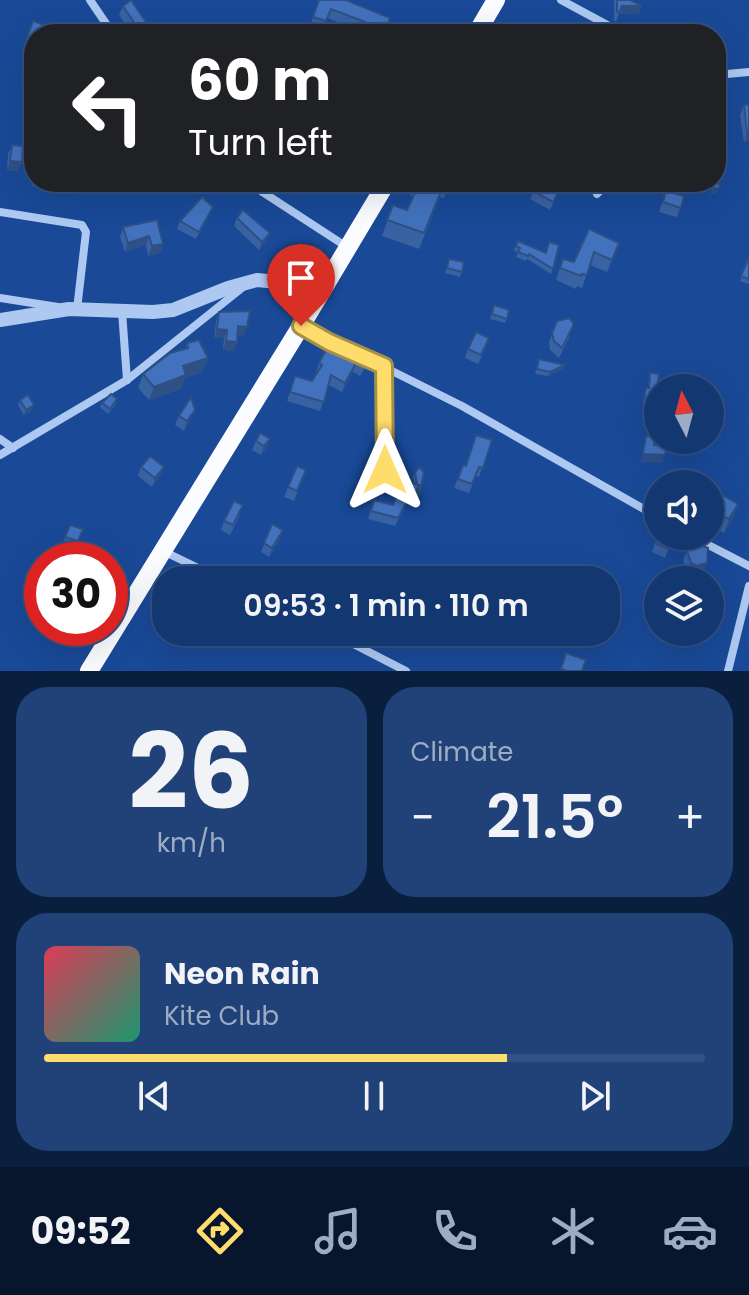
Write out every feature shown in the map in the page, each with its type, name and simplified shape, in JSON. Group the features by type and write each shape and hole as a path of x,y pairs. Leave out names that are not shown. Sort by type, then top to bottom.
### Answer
{"highway":[{"path":"482,24 496,0"},
{"path":"89,671 381,192"}],"street":[{"path":"90,0 106,24"},
{"path":"561,0 605,24"},
{"path":"726,74 749,72"},
{"path":"262,192 347,247"},
{"path":"0,212 82,225 86,232 73,309"},
{"path":"0,298 73,309 173,310 250,281 265,279 320,294"},
{"path":"0,455 127,380 250,281"},
{"path":"0,320 73,309"},
{"path":"122,311 127,380"},
{"path":"301,326 384,366 644,509"},
{"path":"384,366 385,470"},
{"path":"0,439 13,448"},
{"path":"718,550 749,566"},
{"path":"163,551 194,566"},
{"path":"728,671 749,586"},
{"path":"357,646 406,671"}],"building":[{"path":"131,0 147,24 135,24 123,6"},
{"path":"319,0 346,0 390,18 388,24 370,24 331,9 326,21 313,17"},
{"path":"617,0 630,0 642,6 622,6 619,13"},
{"path":"744,105 749,105 747,133"},
{"path":"12,145 23,146 22,162 10,161"},
{"path":"415,192 441,192 424,233 387,220 393,205 407,210"},
{"path":"535,192 558,192 553,202"},
{"path":"666,192 684,196 681,208 663,202"},
{"path":"202,197 213,207 199,232 180,221"},
{"path":"243,210 270,233 262,242 237,218"},
{"path":"157,220 163,244 152,246 149,236 128,243 123,227"},
{"path":"589,229 619,243 612,260 594,252 587,275 581,276 560,268 563,259 574,262"},
{"path":"518,241 546,253 549,242 559,245 553,269 529,254 518,252"},
{"path":"749,257 749,279 741,276"},
{"path":"449,259 464,262 462,272 447,268"},
{"path":"494,305 509,310 507,319 492,314"},
{"path":"250,311 247,327 238,326 237,342 226,341 227,330 217,329 219,312"},
{"path":"569,318 573,326 562,348 554,341 552,333 557,321"},
{"path":"476,332 489,338 481,355 468,349"},
{"path":"199,340 208,358 183,366 186,375 154,387 143,374 170,353 188,348 187,343"},
{"path":"327,348 347,360 354,350 369,359 364,367 356,363 345,383 331,375 324,402 290,392 295,376 312,381 322,365 319,363"},
{"path":"539,359 565,365 550,372 537,369"},
{"path":"111,394 117,399 110,409 102,403"},
{"path":"28,395 34,405 26,410 20,400"},
{"path":"191,397 195,410 187,421 179,416"},
{"path":"260,433 270,439 264,446 256,441"},
{"path":"476,435 492,440 483,468 479,467 472,484 458,479 463,465 466,466"},
{"path":"150,456 164,467 155,478 141,467"},
{"path":"297,466 306,470 297,491 288,487"},
{"path":"420,467 424,473 419,496 415,472"},
{"path":"404,480 419,485 398,518 371,511 374,500 393,505"},
{"path":"724,496 738,504 729,519 724,516"},
{"path":"234,501 243,505 233,525 224,521"},
{"path":"272,524 283,530 272,548 264,543"},
{"path":"70,525 83,529 78,541 65,537"},
{"path":"708,550 707,563 697,566 691,563 687,551"},
{"path":"566,653 586,660 582,671 561,669"}],"route":[{"path":"301,326 384,366 385,470"}]}
